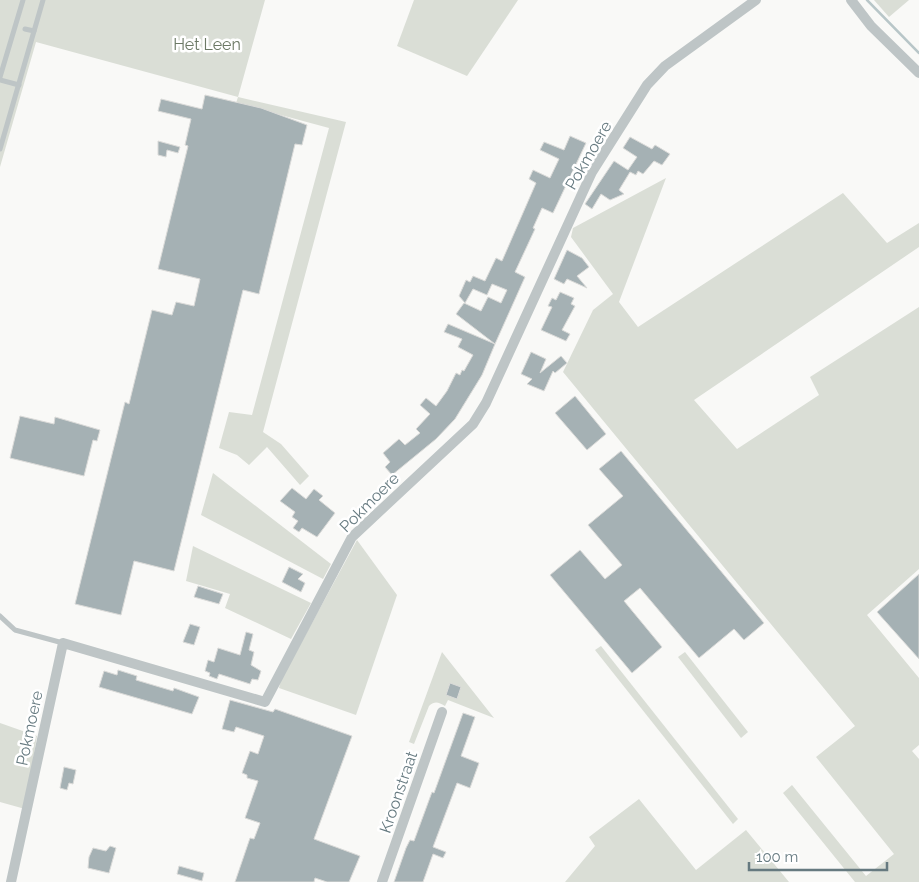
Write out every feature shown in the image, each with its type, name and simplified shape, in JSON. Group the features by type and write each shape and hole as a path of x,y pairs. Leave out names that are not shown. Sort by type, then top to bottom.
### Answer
{"street":[{"name":"Pokmoere","path":"11,882 63,643 265,702 352,537 473,424 486,403 592,172 647,85 665,66 756,0"},
{"path":"852,0 871,26 919,73"},
{"name":"Kroonstraat","path":"382,882 442,712"}],"lane":[{"path":"19,85 0,79 23,0"},
{"path":"0,149 43,0"},
{"path":"25,29 34,31"},
{"path":"0,616 15,630 63,643"}],"green space":[{"name":"Het Leen","path":"0,0 265,0 238,97 36,42 0,167"},
{"path":"414,0 518,0 467,76 397,46"},
{"path":"874,0 909,0 889,17"},
{"path":"238,97 346,122 263,432 281,444 309,476 300,485 267,447 249,465 237,455 219,448 229,412 252,415 329,128 236,103"},
{"path":"666,178 619,302 638,327 843,193 887,243 919,223 919,247 694,400 737,449 819,395 810,377 919,307 919,569 867,615 919,678 919,745 912,751 919,759 919,882 855,882 783,793 792,785 866,876 894,854 816,757 855,726 563,372 593,310 613,294 571,237 573,228"},
{"path":"213,473 331,564 323,579 201,515"},
{"path":"357,540 397,595 356,715 279,688 281,680"},
{"path":"193,546 311,603 291,639 225,608 230,594 186,581"},
{"path":"601,646 738,819 733,824 595,650"},
{"path":"442,652 494,718 448,700 445,706 433,703 429,706 414,744 409,742"},
{"path":"685,652 748,732 741,738 678,657"},
{"path":"0,723 37,736 25,809 0,802"},
{"path":"639,799 696,870 746,830 789,882 565,882 595,846 589,837"}],"building":[{"path":"205,95 261,108 307,125 302,145 295,144 259,294 243,290 174,571 134,561 121,615 75,604 125,402 129,404 152,310 172,315 176,302 194,306 200,279 158,269 188,146 185,145 191,119 158,111 161,99 202,109"},
{"path":"570,136 586,143 553,213 542,208 533,228 535,229 515,272 525,277 495,344 456,314 464,303 481,311 488,297 501,303 507,290 492,284 487,295 473,289 465,303 459,296 466,280 470,282 473,276 485,281 496,258 502,261 536,183 529,179 533,170 550,178 559,159 540,150 544,142 564,150"},
{"path":"630,137 652,149 655,145 670,154 662,165 654,161 643,174 638,171 636,175 630,172 619,190 624,194 610,200 601,194 592,209 585,204 614,161 628,170 637,157 623,148"},
{"path":"158,141 180,147 178,153 167,150 166,157 158,155"},
{"path":"567,250 582,258 589,267 577,276 587,288 567,279 564,284 554,279"},
{"path":"560,292 574,298 571,304 575,306 562,330 570,334 566,341 541,330 552,307 548,306 552,298 556,300"},
{"path":"448,324 495,344 482,375 455,419 436,439 392,475 385,467 390,462 383,453 399,439 405,445 420,433 416,429 430,414 420,405 426,398 436,406 447,391 456,373 460,375 462,370 464,371 473,355 458,347 462,339 444,332"},
{"path":"531,352 546,359 540,373 561,356 567,363 555,373 553,371 544,391 527,384 532,379 521,374"},
{"path":"575,396 606,434 587,450 555,413"},
{"path":"20,416 54,424 55,417 100,430 97,441 93,440 84,476 10,458"},
{"path":"621,451 764,623 744,640 734,629 699,658 640,588 624,601 662,647 632,673 550,575 580,550 605,579 622,565 588,525 623,496 599,469"},
{"path":"292,488 306,499 314,489 323,496 319,500 335,513 317,537 302,528 299,532 293,528 298,521 292,517 295,512 280,501"},
{"path":"289,567 303,574 298,579 305,583 301,592 282,582"},
{"path":"919,574 919,659 877,612"},
{"path":"198,586 223,594 219,604 194,597"},
{"path":"190,624 200,627 194,645 183,642"},
{"path":"246,632 253,634 249,650 254,652 251,665 261,671 258,680 252,679 250,684 219,674 217,679 209,676 210,673 205,671 208,660 214,662 218,648 240,655"},
{"path":"118,670 137,676 136,680 173,691 174,688 199,697 192,714 99,687 104,671 117,675"},
{"path":"450,683 461,687 457,699 446,695"},
{"path":"230,700 273,712 275,709 352,736 314,839 360,856 349,882 327,882 315,878 314,882 235,882 250,838 254,839 260,823 245,818 258,781 247,778 247,775 242,773 250,751 258,754 264,736 236,727 234,732 222,729"},
{"path":"463,713 475,717 461,756 479,763 470,788 457,783 433,847 446,852 443,858 433,854 423,882 394,882 406,848 410,840 414,841 432,792 434,793"},
{"path":"64,767 76,770 73,784 69,783 67,790 60,788"},
{"path":"110,846 116,848 109,873 88,868 89,857 93,848 106,851"},
{"path":"179,866 204,873 202,881 177,874"}],"waterway":[{"path":"867,0 919,53"}]}
